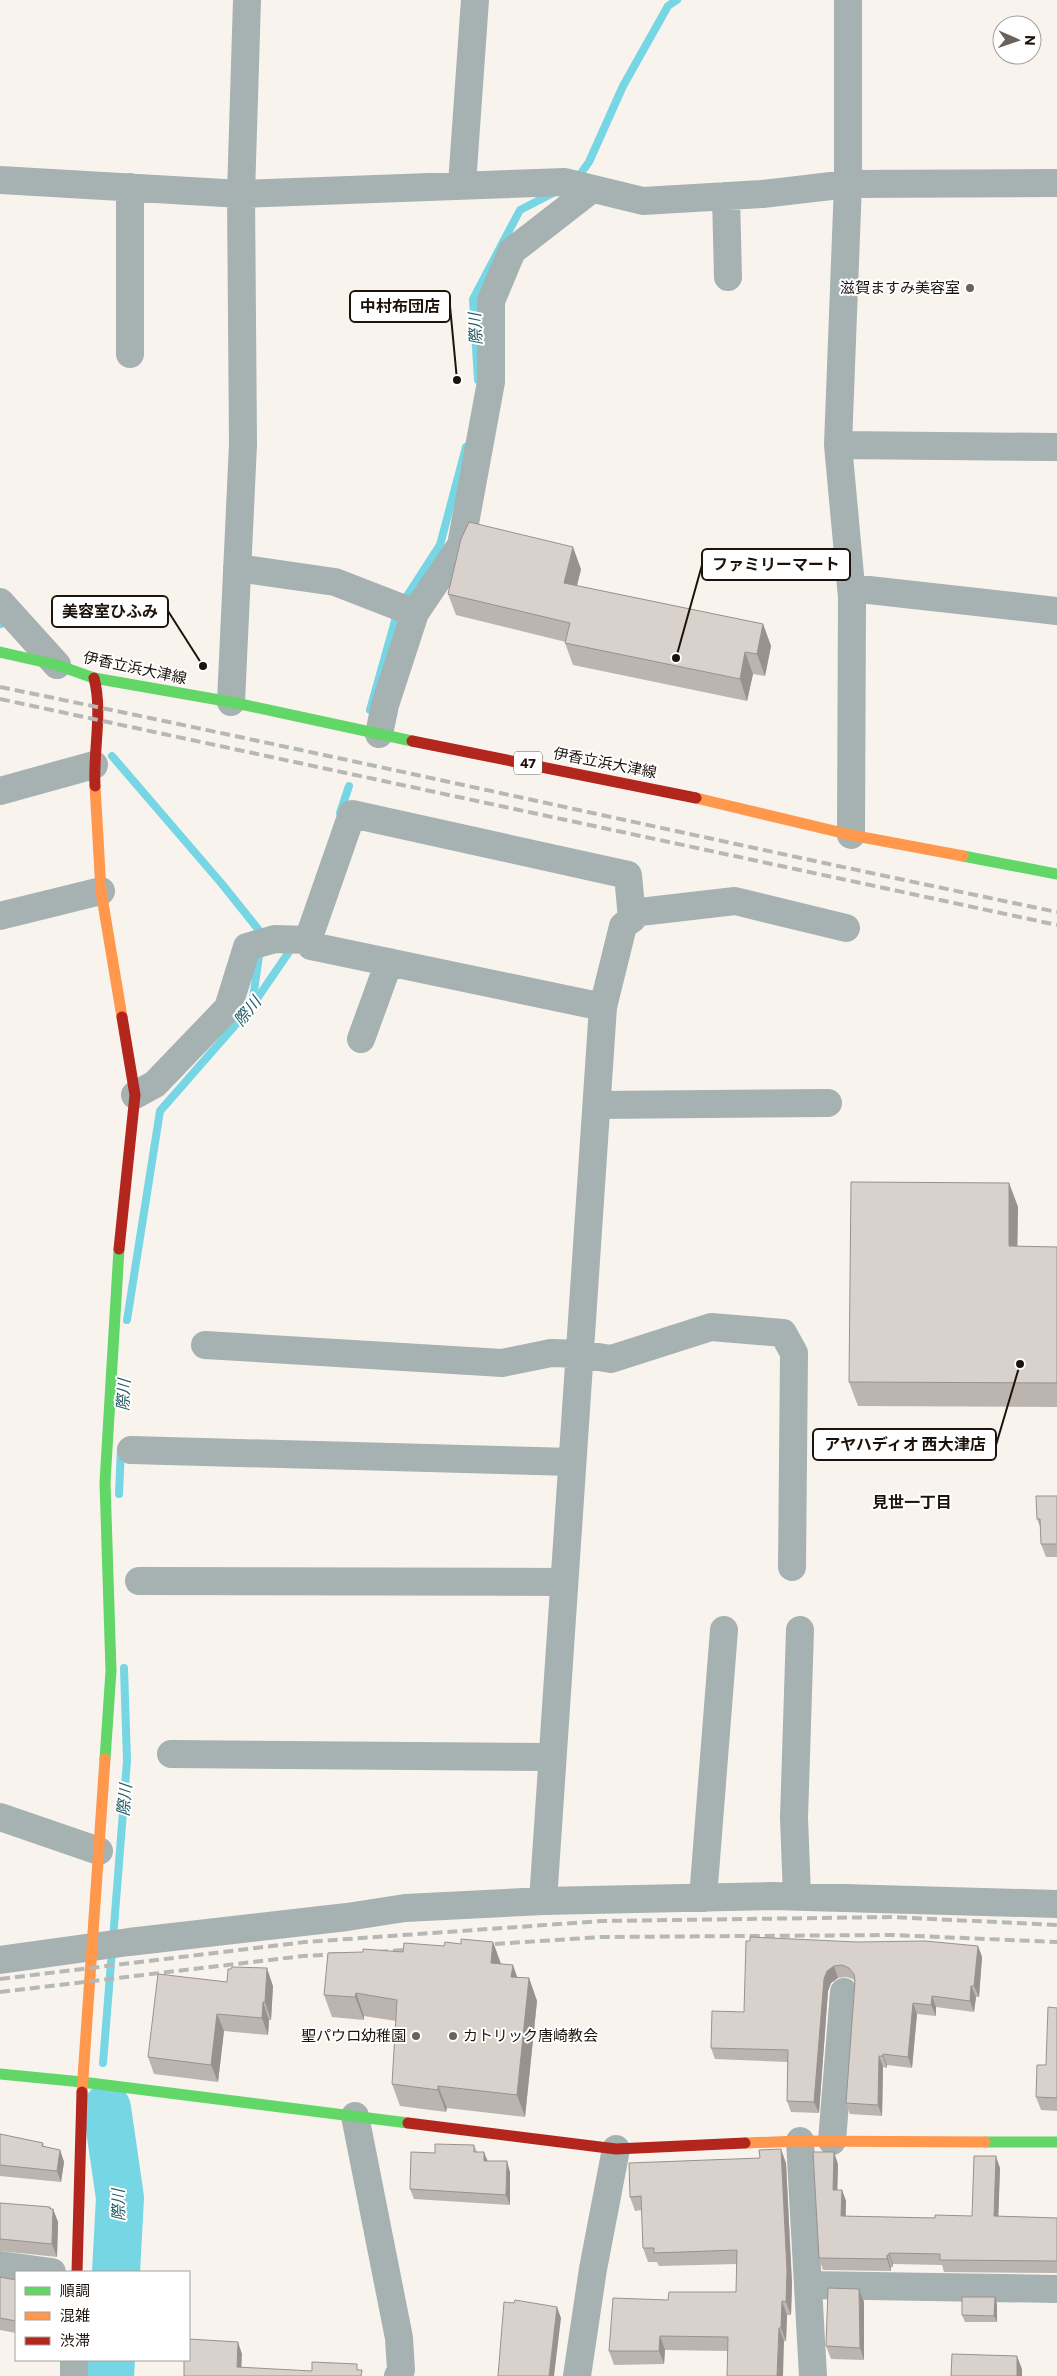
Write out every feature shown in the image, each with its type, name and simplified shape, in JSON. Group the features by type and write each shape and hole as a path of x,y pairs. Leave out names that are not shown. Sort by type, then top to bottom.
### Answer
{"street":[{"path":"231,702 243,444 241,194 247,0"},
{"path":"462,184 476,0"},
{"path":"848,0 848,184 838,445 851,588 851,835"},
{"path":"0,180 241,194 462,184 582,186 642,201 726,196 848,184 1057,184"},
{"path":"379,734 385,706 414,613 461,544 491,382 491,301 512,250 582,186"},
{"path":"130,187 130,354"},
{"path":"726,196 728,277"},
{"path":"838,445 1057,447"},
{"path":"237,568 335,582 414,613"},
{"path":"851,588 1057,610"},
{"path":"0,602 57,665"},
{"name":"伊香立浜大津線","path":"0,652 57,665 94,678 231,702 379,734 678,793 851,835 1057,874"},
{"path":"77,2271 82,2082 105,1945 99,1851 110,1671 105,1482 117,1273 135,1095 101,891 94,765 98,693 94,678"},
{"path":"0,791 94,765"},
{"path":"307,940 352,814 628,875 632,919"},
{"path":"0,916 101,891"},
{"path":"543,1901 603,1007 623,926 640,912 735,901 846,928"},
{"path":"135,1095 155,1084 228,1008 247,947 277,939 307,940"},
{"path":"307,940 311,946 603,1007"},
{"path":"361,1038 388,962"},
{"path":"597,1105 828,1103"},
{"path":"205,1345 502,1363 551,1353 580,1354 610,1360 711,1327 783,1333 794,1353 792,1567"},
{"path":"131,1450 572,1462"},
{"path":"139,1581 564,1582"},
{"path":"703,1898 724,1630"},
{"path":"797,1896 794,1818 800,1630"},
{"path":"171,1754 552,1757"},
{"path":"0,1817 99,1851"},
{"path":"0,1960 105,1945 347,1917 405,1908 543,1901 797,1896 1057,1904"},
{"path":"832,2141 844,1992"},
{"path":"0,2074 82,2082 616,2149 800,2141 1057,2142"},
{"path":"355,2116 399,2338 401,2370 398,2376"},
{"path":"800,2141 813,2376"},
{"path":"577,2376 593,2269 616,2149"},
{"path":"0,2265 45,2271"},
{"path":"808,2285 1057,2289"},
{"path":"74,2361 74,2376"}],"building":[{"path":"469,522 573,547 564,583 763,624 757,654 745,652 740,679 565,643 570,623 448,594 461,539"},
{"path":"851,1182 1009,1183 1009,1246 1057,1247 1057,1383 849,1382"},
{"path":"1036,1496 1057,1496 1057,1544 1041,1544 1040,1519 1037,1519"},
{"path":"750,1937 857,1942 925,1941 978,1946 974,1986 971,1986 970,2001 932,1996 931,2005 913,2003 908,2057 883,2054 883,2056 879,2056 878,2105 846,2103 855,1981 854,1974 849,1968 842,1965 834,1966 827,1971 824,1979 814,2102 787,2101 788,2050 711,2048 712,2011 744,2012 746,1941 750,1941"},
{"path":"461,1939 493,1942 491,1963 513,1965 511,1977 529,1978 517,2095 438,2086 438,2090 392,2084 397,2000 356,1993 355,1997 324,1995 328,1953 363,1952 363,1949 403,1952 404,1943 444,1946 445,1942 461,1944"},
{"path":"232,1967 267,1968 262,2018 217,2014 211,2065 148,2057 158,1974 227,1982 228,1969"},
{"path":"1048,2007 1057,2008 1057,2098 1036,2097 1037,2065 1046,2065"},
{"path":"0,2134 43,2143 42,2146 60,2150 57,2171 0,2165"},
{"path":"435,2144 474,2145 474,2152 484,2152 484,2161 507,2161 506,2195 410,2189 411,2152 435,2153"},
{"path":"781,2149 787,2271 786,2302 782,2301 781,2328 779,2328 777,2376 727,2376 728,2337 660,2336 659,2351 609,2351 613,2298 668,2300 669,2292 736,2292 737,2250 654,2253 654,2248 643,2248 641,2196 630,2197 629,2163 760,2158 759,2150"},
{"path":"813,2152 834,2152 833,2190 842,2190 841,2216 935,2218 935,2215 972,2216 974,2156 996,2156 994,2216 1057,2218 1057,2261 940,2260 940,2254 889,2253 887,2259 819,2258"},
{"path":"0,2203 50,2207 50,2209 53,2209 52,2244 0,2239"},
{"path":"0,2277 15,2280 15,2321 0,2318"},
{"path":"828,2288 859,2289 860,2348 826,2346"},
{"path":"962,2297 995,2297 994,2316 962,2315"},
{"path":"515,2300 557,2307 549,2376 498,2376 504,2302 514,2303"},
{"path":"190,2339 238,2342 237,2367 312,2371 312,2362 357,2364 357,2370 362,2370 361,2376 184,2376 184,2361 190,2361"},
{"path":"952,2354 1017,2356 1017,2376 951,2376"}],"waterway":[{"name":"際川","path":"576,180 589,162 623,86 668,6 677,0"},
{"name":"際川","path":"478,380 473,299 520,210 555,192"},
{"name":"際川","path":"370,710 398,610 440,545 466,447"},
{"path":"112,756 222,884 262,934 262,938"},
{"name":"際川","path":"340,813 349,786"},
{"name":"際川","path":"127,1320 160,1111 252,1006 293,946"},
{"path":"252,1005 260,949"},
{"name":"際川","path":"119,1494 121,1448"},
{"name":"際川","path":"113,1939 127,1761 124,1668"},
{"name":"際川","path":"103,2063 112,1950"},
{"name":"際川","path":"107,2108 120,2198 116,2271"},
{"name":"際川","path":"110,2376 111,2361"}],"railway":[{"path":"0,687 1057,912"},
{"path":"0,699 1057,925"},
{"path":"0,1979 305,1942 602,1921 892,1917 1057,1925"},
{"path":"480,1945 601,1937 893,1935 1057,1942"},
{"path":"378,1952 417,1949"},
{"path":"0,1992 303,1956 340,1954"}],"traffic: fast":[{"path":"0,652 57,665 94,678 231,702 412,741"},
{"path":"963,856 1057,874"},
{"path":"105,1759 111,1671 105,1482 119,1249"},
{"path":"0,2074 82,2082 408,2123"},
{"path":"985,2142 1057,2142"}],"traffic: slow":[{"path":"95,786 101,891 122,1017"},
{"path":"696,798 851,835 963,856"},
{"path":"82,2092 105,1759"},
{"path":"745,2143 800,2141 985,2142"}],"traffic: jam":[{"path":"94,678 98,704 95,786"},
{"path":"412,741 696,798"},
{"path":"119,1249 135,1095 122,1017"},
{"path":"77,2271 82,2092"},
{"path":"408,2123 616,2149 745,2143"}],"place":[{"name":"滋賀ますみ美容室","path":"970,288"},
{"name":"中村布団店","path":"457,380"},
{"name":"ファミリーマート","path":"676,658"},
{"name":"美容室ひふみ","path":"203,666"},
{"name":"アヤハディオ 西大津店","path":"1020,1364"},
{"name":"聖パウロ幼稚園","path":"416,2036"},
{"name":"カトリック唐崎教会","path":"453,2036"}],"district":[{"name":"見世一丁目","path":"912,1502"}]}
